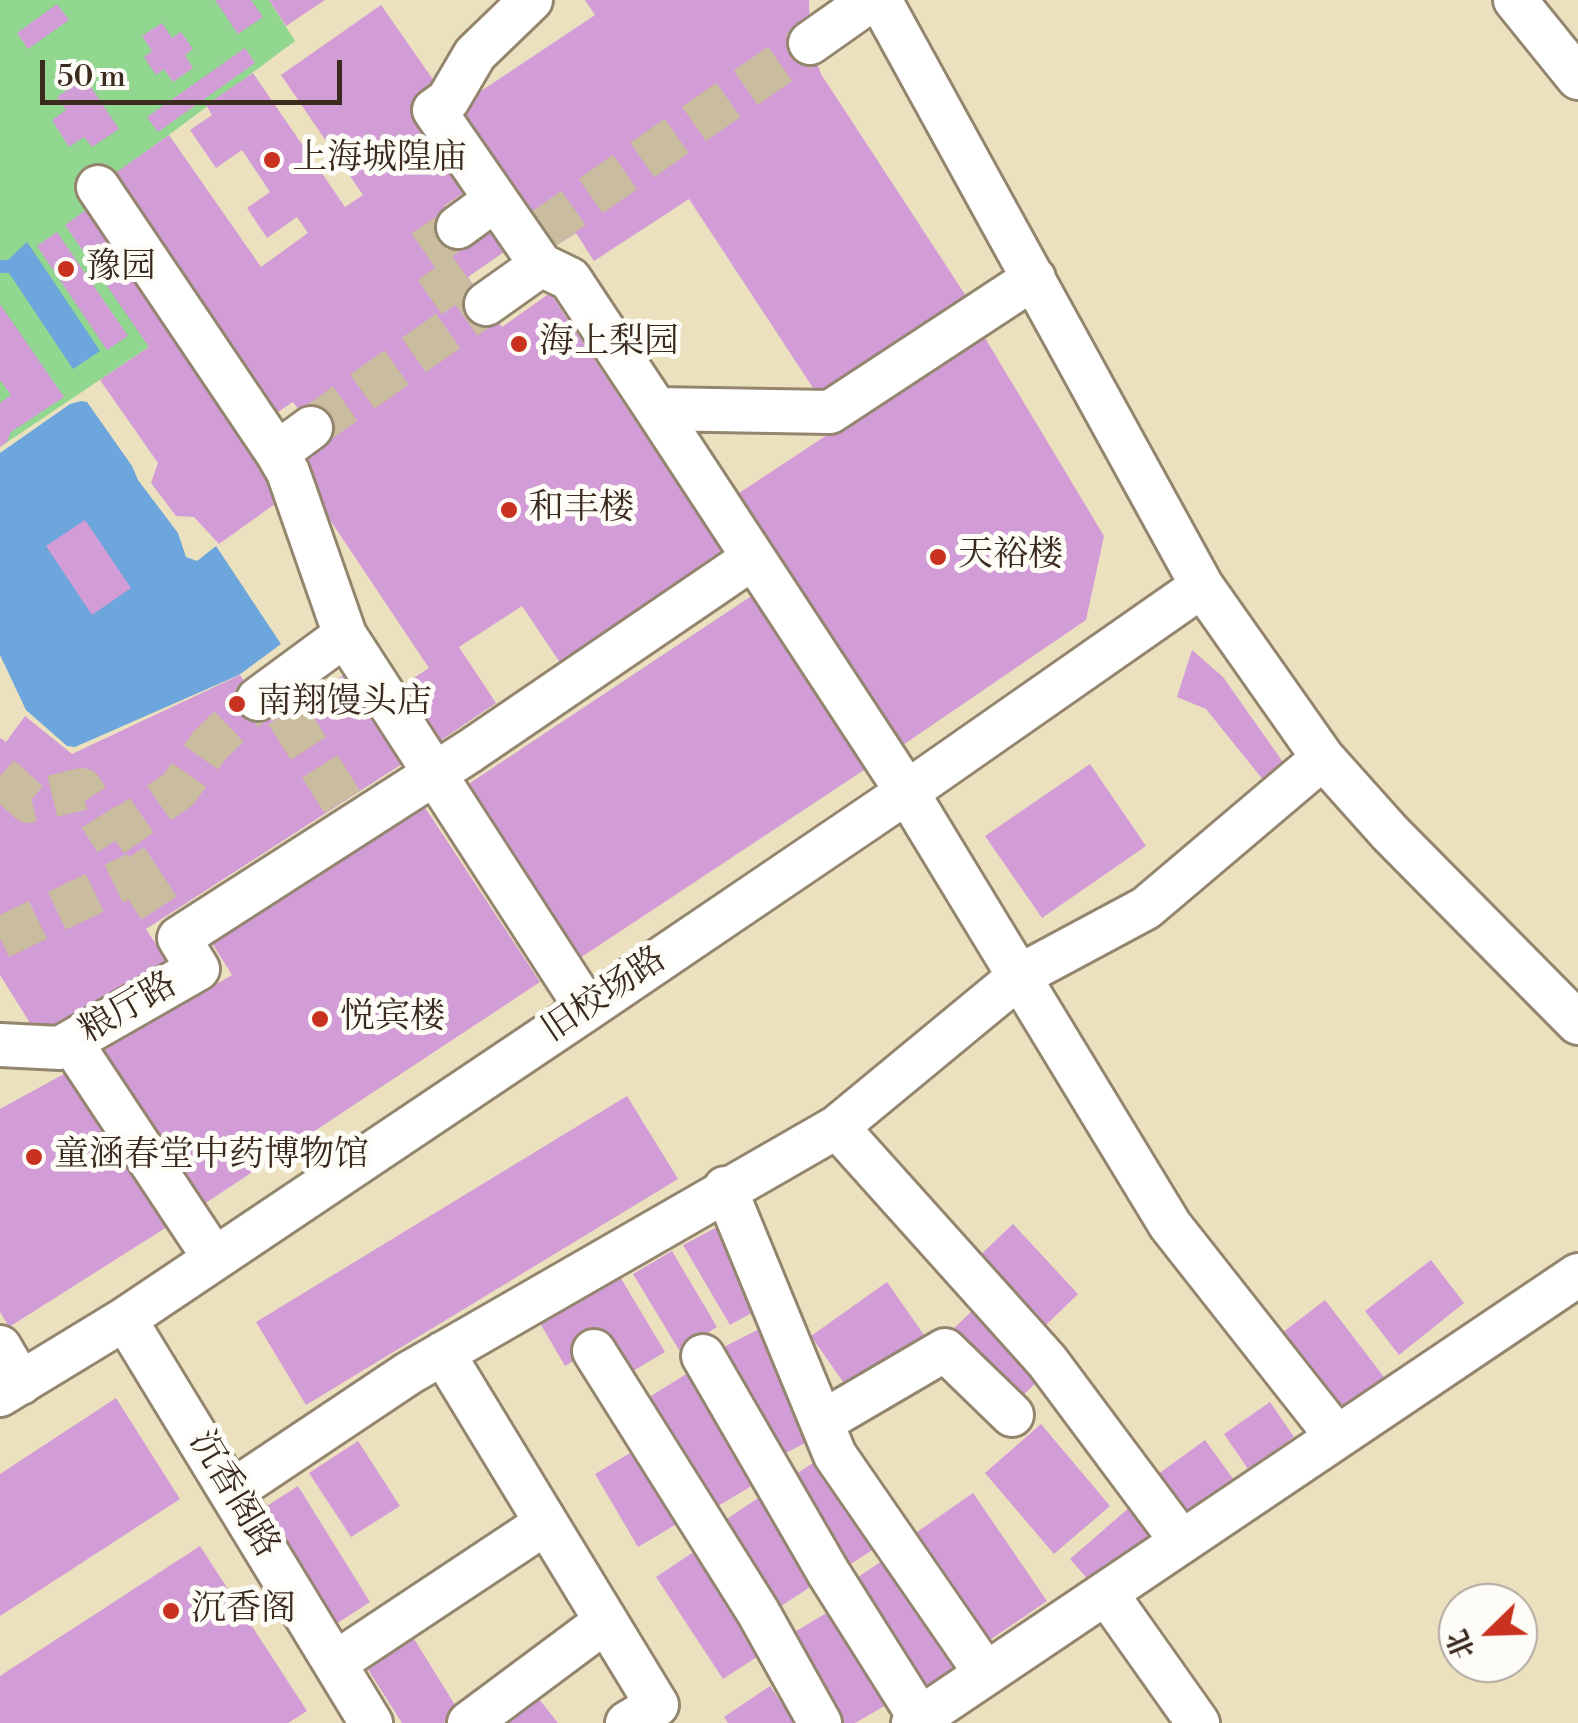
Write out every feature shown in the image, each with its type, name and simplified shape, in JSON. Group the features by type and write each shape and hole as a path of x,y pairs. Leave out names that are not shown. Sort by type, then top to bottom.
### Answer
{"street":[{"path":"530,0 475,54 448,100 434,110 495,200 570,279 656,409 907,792 1170,1225 1338,1437"},
{"path":"810,43 871,0"},
{"path":"880,0 1202,586 1323,758 1390,832 1578,1022"},
{"path":"1515,0 1578,78"},
{"path":"98,187 277,453 288,472 345,635 587,1009"},
{"path":"458,226 495,200"},
{"path":"486,304 535,246"},
{"path":"656,409 830,412 1034,278"},
{"path":"277,453 312,428"},
{"name":"粮厅路","path":"0,1045 60,1048 71,1042 180,941 349,813 433,774 753,558"},
{"name":"旧校场路","path":"7,1375 125,1318 907,792 1202,586"},
{"path":"267,691 345,635"},
{"path":"231,1492 442,1352 837,1127 1020,975 1146,908 1323,758"},
{"path":"71,1042 214,1258"},
{"path":"837,1127 1046,1361 1182,1542"},
{"path":"726,1188 835,1455 986,1674"},
{"path":"703,1356 916,1720 1578,1275"},
{"name":"沉香阁路","path":"125,1318 371,1723"},
{"path":"822,1422 946,1350 1012,1415"},
{"path":"594,1351 758,1612 820,1723"},
{"path":"442,1352 657,1705 627,1723"},
{"path":"334,1663 546,1523"},
{"path":"1106,1593 1198,1723"},
{"path":"470,1723 606,1622"}],"green space":[{"name":"豫园","path":"0,0 269,0 295,41 91,193 174,330 0,447"}],"water":[{"path":"27,242 100,351 73,369 9,273 0,273 0,260 8,260"},
{"path":"87,402 178,533 186,557 197,561 216,546 281,644 239,675 75,747 67,746 26,710 0,655 0,453 70,404"}],"building":[{"path":"215,0 251,0 263,17 238,34"},
{"path":"269,0 325,0 286,26"},
{"path":"585,0 809,0 810,43 821,74 966,296 817,394 689,199 594,261 576,233 551,249 454,109 595,15"},
{"path":"57,4 69,20 28,49 17,33"},
{"path":"381,5 441,91 472,187 444,206 468,242 488,229 504,252 468,277 502,327 550,293 724,554 561,664 522,606 459,647 496,703 437,743 400,687 429,668 294,466 325,445 293,402 269,418 104,181 169,135 261,267 308,233 297,217 267,238 247,208 270,192 242,150 216,168 190,130 212,115 206,105 253,73 345,207 363,195 281,75"},
{"path":"162,23 172,38 181,32 193,49 185,55 193,68 173,82 164,69 156,75 144,57 152,51 142,36"},
{"path":"245,48 255,63 158,132 147,117"},
{"path":"85,78 119,129 92,147 84,137 69,147 52,120 66,110 57,97"},
{"path":"89,208 278,481 272,492 279,501 219,544 194,517 176,516 151,483 158,463 100,380 149,347 65,225"},
{"path":"57,232 128,336 107,350 37,246"},
{"path":"0,304 64,397 11,432 0,447 0,403 11,395 0,380"},
{"name":"天裕楼","path":"982,333 1104,536 1086,620 900,747 736,495"},
{"path":"85,520 131,588 92,615 46,546"},
{"path":"753,595 867,768 577,960 464,787"},
{"path":"1192,650 1223,677 1290,772 1268,786 1206,709 1177,697"},
{"path":"347,673 405,762 146,929 169,964 40,1039 0,975 0,738 6,742 25,716 72,754 240,675 272,721"},
{"path":"1090,764 1146,846 1042,918 985,836"},
{"name":"悦宾楼","path":"424,806 540,982 195,1210 94,1056 232,975 212,943"},
{"path":"73,1069 175,1222 9,1327 0,1312 0,1109"},
{"path":"627,1096 678,1179 306,1405 256,1322"},
{"path":"723,1224 757,1310 730,1325 683,1245"},
{"path":"1013,1224 1078,1294 1043,1328 977,1258"},
{"path":"672,1251 717,1327 679,1350 633,1274"},
{"path":"1431,1260 1464,1303 1399,1355 1365,1311"},
{"path":"616,1270 665,1352 628,1374 609,1340 565,1366 537,1318"},
{"path":"887,1282 924,1335 848,1389 811,1336"},
{"path":"1325,1300 1384,1377 1335,1414 1278,1336"},
{"path":"976,1307 1043,1376 1014,1404 947,1335"},
{"path":"763,1327 819,1436 778,1457 722,1348"},
{"path":"688,1373 755,1484 713,1509 646,1399"},
{"path":"116,1398 180,1499 0,1616 0,1474"},
{"path":"1270,1402 1294,1437 1248,1469 1224,1434"},
{"path":"1041,1424 1110,1506 1054,1554 985,1473"},
{"path":"1205,1440 1234,1480 1179,1521 1150,1480"},
{"path":"358,1441 400,1506 351,1537 309,1473"},
{"path":"637,1449 680,1522 638,1547 595,1474"},
{"path":"819,1459 877,1547 848,1566 790,1478"},
{"path":"298,1486 370,1602 328,1629 256,1513"},
{"path":"973,1493 1047,1601 981,1646 907,1539"},
{"path":"764,1494 821,1580 775,1610 718,1525"},
{"path":"1131,1506 1153,1532 1093,1585 1070,1559"},
{"name":"沉香阁","path":"200,1546 307,1711 288,1723 0,1723 0,1676"},
{"path":"701,1547 769,1649 723,1679 656,1577"},
{"path":"891,1555 963,1662 920,1690 849,1583"},
{"path":"840,1605 895,1700 855,1723 837,1723 786,1637"},
{"path":"411,1634 460,1713 444,1723 402,1723 364,1663"},
{"path":"770,1686 795,1723 728,1723 724,1717"},
{"path":"535,1694 558,1723 496,1723"}],"tunnel":[{"path":"539,232 810,43"},
{"path":"458,227 423,251 469,316"},
{"path":"311,428 486,304"},
{"path":"0,938 136,873 112,836 179,789 209,746 258,699"},
{"path":"286,713 343,803"},
{"path":"0,776 29,802 82,789 112,836"},
{"path":"136,873 165,917"}],"place":[{"name":"上海城隍庙","path":"272,160"},
{"name":"豫园","path":"66,269"},
{"name":"海上梨园","path":"519,344"},
{"name":"和丰楼","path":"509,510"},
{"name":"天裕楼","path":"938,557"},
{"name":"南翔馒头店","path":"237,704"},
{"name":"悦宾楼","path":"320,1019"},
{"name":"童涵春堂中药博物馆","path":"34,1157"},
{"name":"沉香阁","path":"171,1611"}]}
